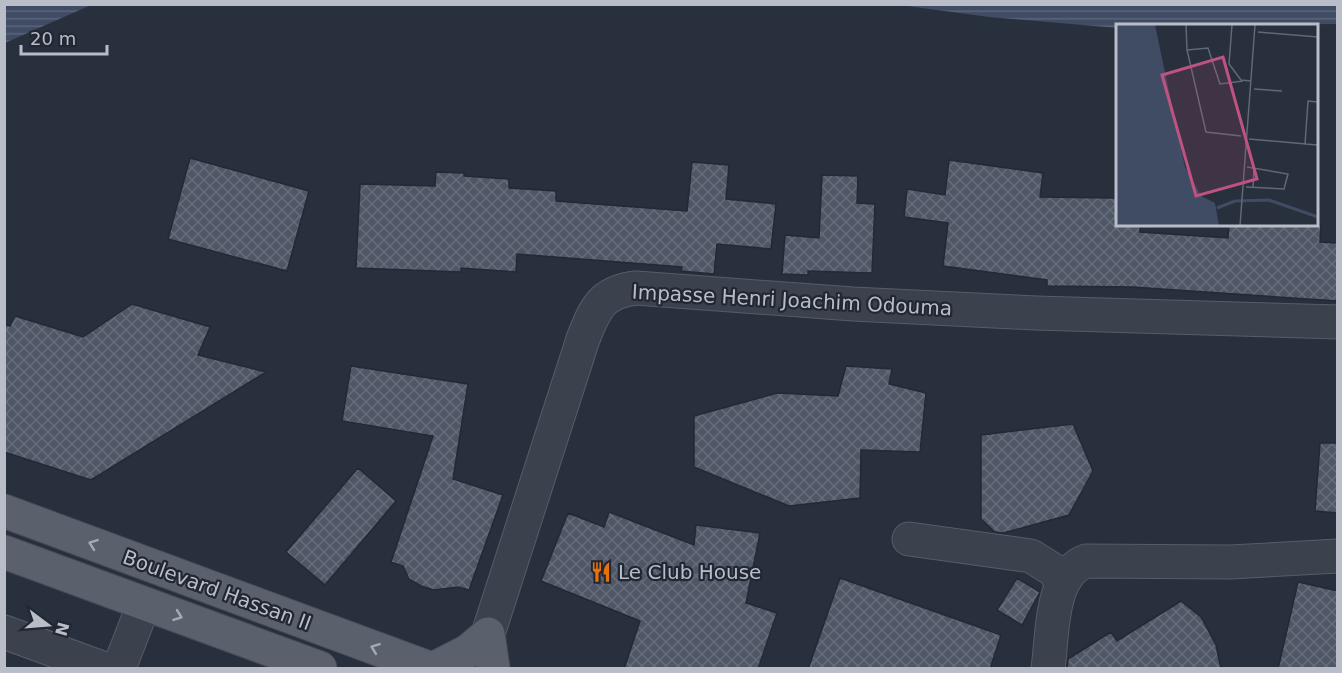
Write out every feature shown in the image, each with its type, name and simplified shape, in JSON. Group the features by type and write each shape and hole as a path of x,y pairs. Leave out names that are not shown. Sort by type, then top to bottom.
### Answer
{"main road":[{"name":"Boulevard Hassan II","path":"4,511 429,669"},
{"name":"Boulevard Hassan II","path":"4,552 320,669"},
{"path":"435,669 468,651 488,634"},
{"path":"488,634 493,669"}],"street":[{"name":"Impasse Henri Joachim Odouma","path":"488,634 583,339 594,310 612,293 636,288 853,304 1016,312 1338,322"},
{"path":"909,539 1032,556 1055,571 1062,585"},
{"path":"1048,669 1057,602 1062,585 1077,564 1096,559 1186,562 1338,556"},
{"path":"119,669 144,604"},
{"path":"4,632 102,669"}],"water":[{"path":"5,4 91,4 91,5 5,43"},
{"path":"1337,4 1337,24 1116,24 1116,28 989,17 900,5"}],"building":[{"path":"190,158 309,191 287,271 168,239"},
{"path":"949,160 1043,173 1040,197 1116,198 1116,226 1140,226 1140,232 1228,238 1229,226 1321,225 1320,242 1338,243 1338,301 1132,287 1047,286 1047,280 943,266 948,223 904,217 907,189 945,195"},
{"path":"692,162 729,165 726,199 776,204 771,249 717,244 714,274 681,271 682,267 517,254 516,272 461,268 461,272 356,268 360,184 435,186 436,172 464,173 464,176 509,179 509,188 556,191 556,201 687,211"},
{"path":"822,175 858,176 857,203 875,204 872,273 808,271 808,275 782,274 785,235 819,238"},
{"path":"132,304 210,327 198,355 266,372 91,480 4,452 4,324 10,326 15,316 83,337"},
{"path":"351,366 468,384 453,479 503,495 469,590 458,587 434,590 421,586 409,579 403,566 391,562 433,436 342,421"},
{"path":"846,366 892,369 889,384 926,393 920,452 861,450 860,498 789,506 694,467 694,416 777,393 838,396"},
{"path":"1073,424 1093,471 1069,515 1003,533 995,532 981,519 981,435"},
{"path":"1320,443 1338,443 1338,513 1315,511"},
{"path":"358,468 396,501 325,585 286,552"},
{"path":"609,512 694,545 696,525 760,533 746,603 777,613 758,669 624,669 640,621 541,581 568,513 604,527"},
{"path":"840,578 1001,635 990,669 808,669"},
{"path":"1017,578 1040,592 1022,625 997,610"},
{"path":"1298,582 1338,591 1338,669 1278,669"},
{"path":"1181,601 1201,617 1216,645 1221,669 1067,669 1068,659 1111,632 1117,641"}],"place":[{"name":"Le Club House","path":"601,572"}]}
